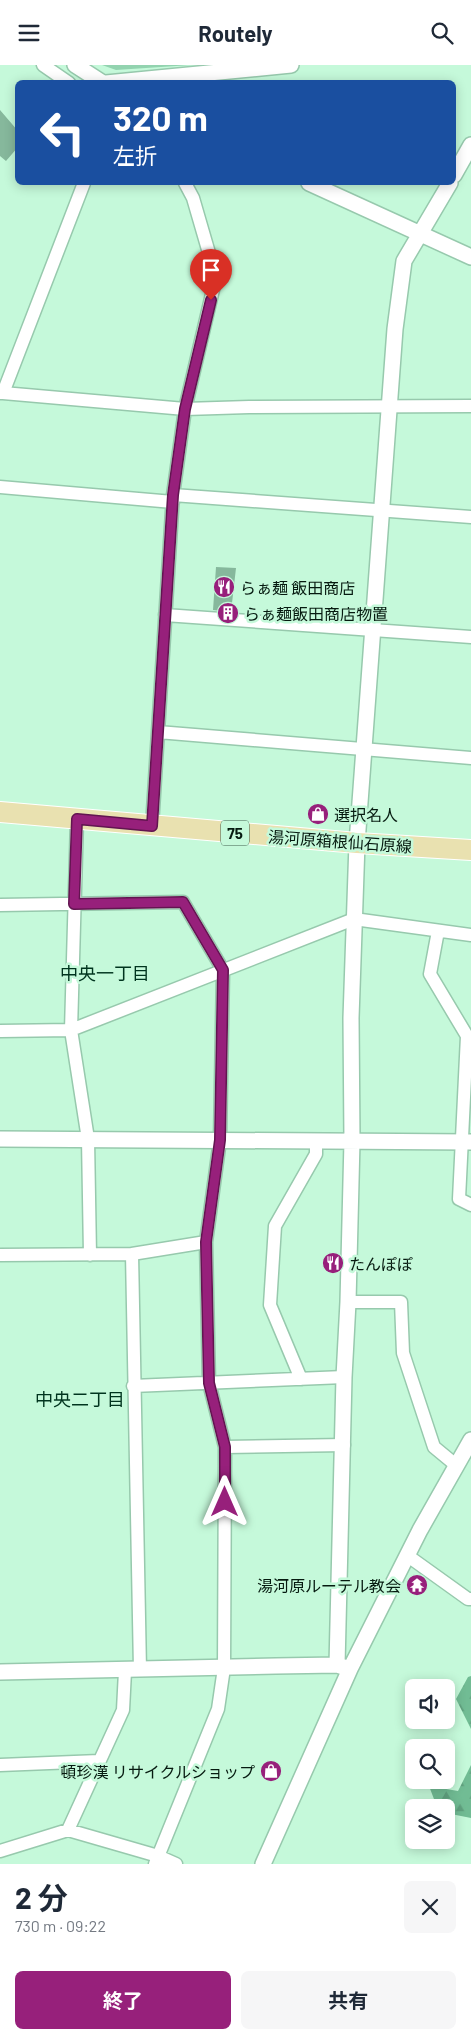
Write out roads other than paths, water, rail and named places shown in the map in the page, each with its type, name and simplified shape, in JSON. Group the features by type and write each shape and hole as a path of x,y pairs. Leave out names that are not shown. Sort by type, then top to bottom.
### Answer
{"main road":[{"name":"湯河原箱根仙石原線","path":"0,812 357,843 471,850"}],"street":[{"path":"43,65 65,80"},
{"path":"75,65 99,80"},
{"path":"172,80 291,65"},
{"path":"456,171 471,145"},
{"path":"83,185 1,393 185,409 471,406"},
{"path":"152,826 173,499 185,409 216,277 193,198 186,185"},
{"path":"313,185 471,257"},
{"path":"343,1667 344,1377 352,1141 354,919 363,749 399,291 404,261 449,185"},
{"path":"0,487 471,517"},
{"path":"165,615 471,637"},
{"path":"158,732 471,758"},
{"path":"77,819 71,1030 88,1139 90,1255"},
{"path":"0,905 183,902 223,970 220,1140 206,1242 209,1383 225,1447 224,1668 218,1709 157,1860"},
{"path":"0,1031 71,1030 354,919 471,935"},
{"path":"438,931 430,974 469,1036 466,1142 459,1199 471,1205"},
{"path":"0,1139 466,1142"},
{"path":"301,1379 270,1305 270,1295 275,1226 316,1154 316,1140"},
{"path":"0,1255 132,1253 206,1242"},
{"path":"68,1830 123,1710 133,1670 132,1253"},
{"path":"348,1302 401,1302 403,1353 434,1447 457,1466"},
{"path":"133,1386 344,1377"},
{"path":"263,1864 343,1667 408,1556 420,1530 471,1439"},
{"path":"225,1447 344,1445"},
{"path":"408,1556 468,1599 471,1599"},
{"path":"0,1672 343,1667"},
{"path":"0,1765 99,1761"},
{"path":"0,1851 68,1830 157,1860 176,1864"}],"place":[{"name":"らぁ麺 飯田商店","path":"224,587"},
{"name":"らぁ麺飯田商店物置","path":"228,613"},
{"name":"選択名人","path":"318,814"},
{"name":"たんぽぽ","path":"333,1263"},
{"name":"湯河原ルーテル教会","path":"417,1585"},
{"name":"頓珍漢 リサイクルショップ","path":"271,1771"}],"district":[{"name":"中央一丁目","path":"105,973"},
{"name":"中央二丁目","path":"80,1399"}]}
